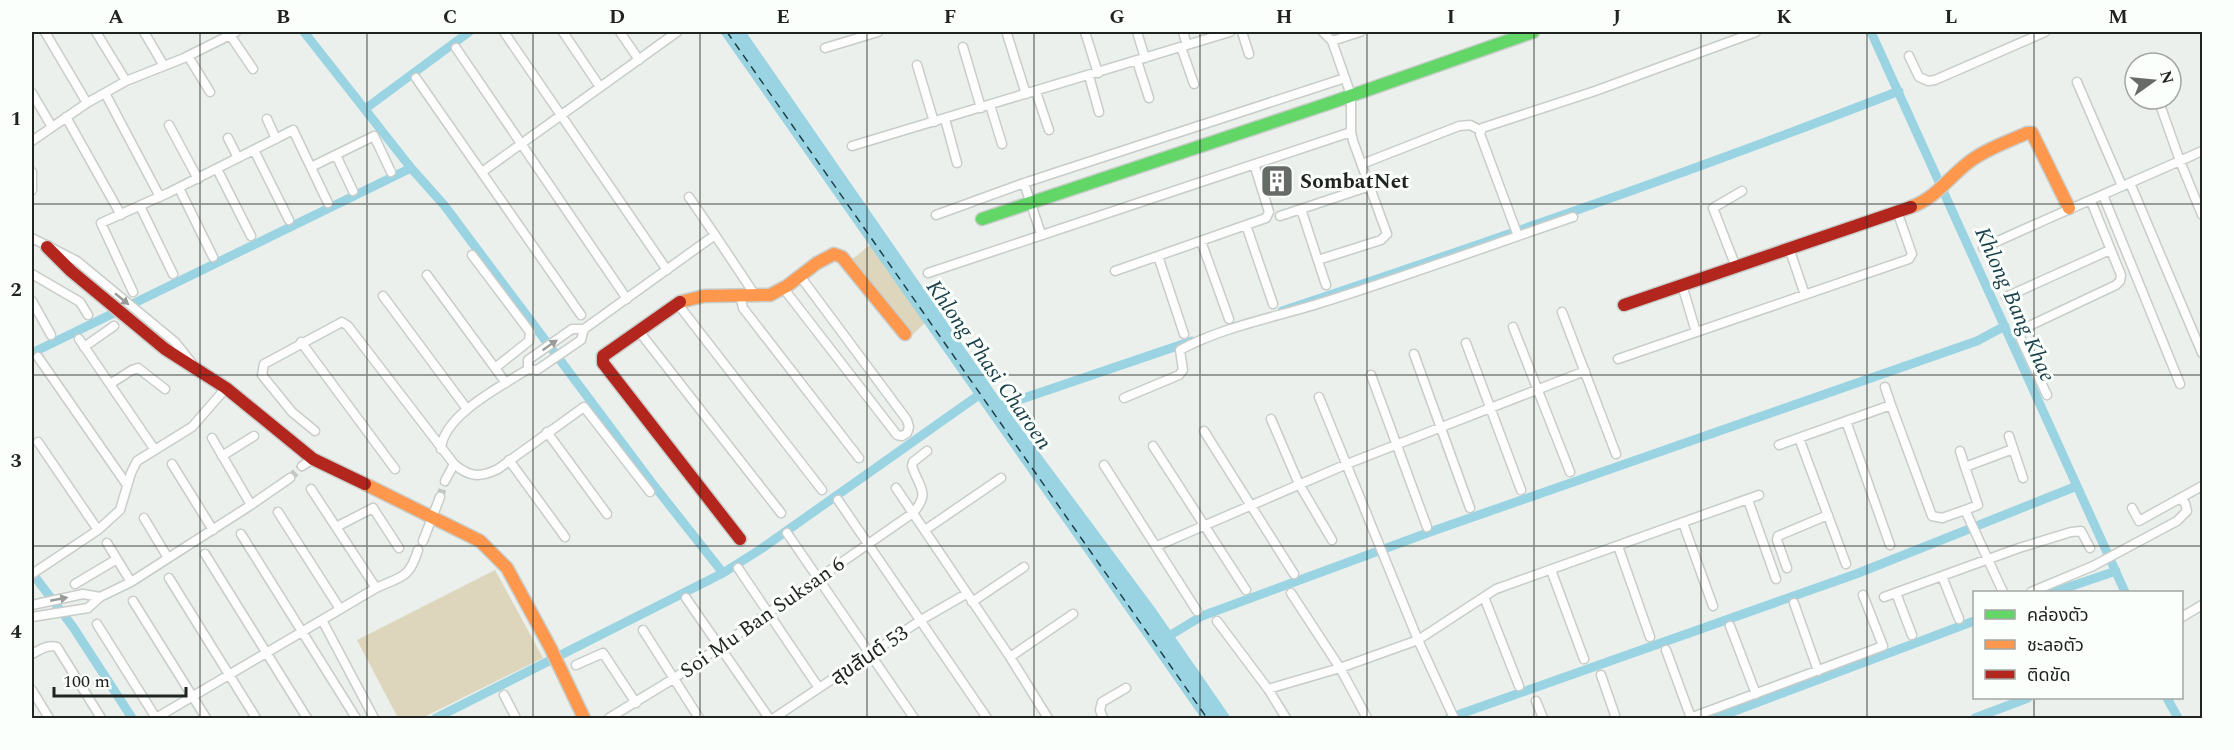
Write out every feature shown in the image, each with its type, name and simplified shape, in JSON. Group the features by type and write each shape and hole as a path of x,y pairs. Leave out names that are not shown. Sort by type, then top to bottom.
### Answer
{"street":[{"path":"45,32 87,103"},
{"path":"96,32 126,81"},
{"path":"144,32 164,66"},
{"path":"504,32 667,270"},
{"path":"562,32 600,87"},
{"path":"620,32 639,60"},
{"path":"482,172 677,32"},
{"path":"825,48 878,32"},
{"path":"1085,32 1099,112"},
{"path":"1137,32 1149,98"},
{"path":"1183,32 1184,46 1194,84"},
{"path":"852,146 1230,32"},
{"path":"1242,32 1249,54"},
{"path":"1318,260 1385,237 1387,229 1351,132 1351,95 1332,41 1323,32"},
{"path":"1332,41 1360,32"},
{"path":"982,219 1533,32"},
{"path":"1480,130 1756,32"},
{"path":"2019,32 2024,42"},
{"path":"1909,56 1919,77 1928,81 1935,80 2045,32"},
{"path":"32,141 87,103 126,81 188,56 233,33 253,69"},
{"path":"1007,34 1026,94"},
{"path":"963,47 1002,144"},
{"path":"456,48 627,299"},
{"path":"188,56 210,92"},
{"path":"917,65 934,122"},
{"path":"416,78 581,315"},
{"path":"936,215 1024,183 1345,78"},
{"path":"2077,82 2192,327 2202,353"},
{"path":"1036,92 1049,130"},
{"path":"32,93 52,127"},
{"path":"105,93 160,197"},
{"path":"2162,111 2202,215"},
{"path":"66,117 121,214"},
{"path":"267,119 276,139"},
{"path":"945,119 957,163"},
{"path":"1362,164 1459,126 1470,124 1480,130 1518,236"},
{"path":"169,125 198,178"},
{"path":"133,292 100,224 179,188 293,130 328,203"},
{"path":"928,273 1351,132"},
{"path":"1624,305 1923,202 1935,195 1949,179 1973,159 2031,133 2043,151 2069,208"},
{"path":"311,168 374,136 391,172"},
{"path":"228,138 238,158"},
{"path":"254,150 289,220"},
{"path":"1983,249 2069,208 2091,201 2202,151"},
{"path":"336,155 353,191"},
{"path":"1114,271 1268,216 1254,164"},
{"path":"217,169 250,236"},
{"path":"32,172 32,190"},
{"path":"1024,183 1041,234"},
{"path":"1281,216 1370,186"},
{"path":"179,188 213,257"},
{"path":"1736,267 1713,208 1742,191"},
{"path":"2103,195 2180,384"},
{"path":"689,197 755,295"},
{"path":"2047,395 2021,339 2020,332 2116,285 2120,280 2121,275 2091,201"},
{"path":"140,206 172,274"},
{"path":"1301,209 1326,285"},
{"path":"1618,359 1912,256 1897,211"},
{"path":"1124,398 1179,375 1182,370 1180,350 1188,345 1573,218"},
{"path":"1246,225 1273,304"},
{"path":"441,449 448,429 467,409 531,366 579,342 584,329 716,235"},
{"path":"32,238 74,266 195,367 226,388 313,459 480,541 507,568 550,647 584,718"},
{"path":"1202,241 1229,319"},
{"path":"1789,248 1805,295"},
{"path":"2006,297 2110,250"},
{"path":"740,538 603,363 603,356 676,303 704,296 770,295 784,289 825,257 834,254 842,257 905,334"},
{"path":"472,255 530,332 529,341 495,368"},
{"path":"1158,256 1184,334"},
{"path":"32,274 80,302 88,315"},
{"path":"428,274 506,383"},
{"path":"784,289 897,435 902,436 907,433 909,427 907,420 800,276"},
{"path":"1682,285 1696,332"},
{"path":"740,295 742,308 859,458"},
{"path":"383,296 467,409"},
{"path":"32,302 51,335"},
{"path":"676,303 822,490"},
{"path":"1562,312 1616,454"},
{"path":"2192,327 2202,322"},
{"path":"315,431 292,412 262,375 264,364 301,342 339,323 345,323 441,449 464,472 474,476 486,475 498,469 581,408 586,407 650,492"},
{"path":"84,347 114,326"},
{"path":"1513,327 1570,472"},
{"path":"531,366 572,329 584,329"},
{"path":"639,330 781,513"},
{"path":"79,339 155,450"},
{"path":"301,342 395,469"},
{"path":"1466,342 1521,490"},
{"path":"1414,354 1470,508"},
{"path":"38,357 127,484"},
{"path":"110,384 138,368 165,389"},
{"path":"1156,546 1440,426 1585,371"},
{"path":"1371,375 1427,527"},
{"path":"1885,387 1932,516 1942,518 1966,513 1978,505 1959,451"},
{"path":"32,574 98,530 120,510 127,484 137,461 192,427 226,388"},
{"path":"1319,397 1418,640 1453,714"},
{"path":"1779,445 1891,405"},
{"path":"1271,419 1299,484 1332,540"},
{"path":"1846,421 1890,545"},
{"path":"1204,431 1294,574"},
{"path":"547,432 607,514"},
{"path":"222,456 254,436"},
{"path":"2009,436 2023,478"},
{"path":"212,438 251,505"},
{"path":"1800,438 1846,564"},
{"path":"38,442 98,530"},
{"path":"1153,446 1246,590"},
{"path":"1965,467 2013,450"},
{"path":"913,513 922,502 923,493 912,466 913,462 927,451"},
{"path":"303,466 313,459"},
{"path":"509,460 565,537"},
{"path":"172,464 213,530"},
{"path":"446,481 454,464"},
{"path":"1104,465 1197,611"},
{"path":"36,617 88,608 100,597 131,582 290,478"},
{"path":"925,530 1001,478"},
{"path":"2132,508 2139,521 2202,486"},
{"path":"896,488 1010,657 1048,718"},
{"path":"311,489 376,588"},
{"path":"1268,689 1340,668 1418,640 1496,589 1759,495"},
{"path":"423,541 440,497"},
{"path":"2033,591 2093,566 2164,529 2185,515 2185,503 2180,499"},
{"path":"838,500 987,718"},
{"path":"1748,500 1776,579"},
{"path":"336,527 373,508 399,548"},
{"path":"278,512 340,609"},
{"name":"Soi Mu Ban Suksan 6","path":"609,718 673,679 913,513"},
{"path":"1966,513 2002,591"},
{"path":"1787,568 1777,540 1780,533 1828,515"},
{"path":"144,519 168,558"},
{"path":"1683,523 1713,606"},
{"path":"1884,597 2076,531 2081,531 2085,535 2090,548"},
{"path":"787,533 914,718"},
{"path":"241,534 356,718"},
{"path":"107,543 131,582"},
{"path":"1618,546 1650,637"},
{"path":"97,624 156,718 376,588 410,571 418,550"},
{"path":"205,554 307,718"},
{"path":"75,584 117,559"},
{"path":"972,602 1024,567"},
{"path":"738,568 819,688"},
{"path":"1551,570 1584,659"},
{"path":"1942,576 1959,620"},
{"path":"169,578 256,718"},
{"path":"1291,593 1340,668 1367,718"},
{"path":"1896,593 1912,635"},
{"path":"33,605 83,594 100,597"},
{"name":"สุขสันต์ 53","path":"774,718 921,620 966,594"},
{"path":"1666,650 1690,718 1883,646 1863,595"},
{"path":"1484,597 1519,686"},
{"path":"686,598 769,718"},
{"path":"133,601 206,718"},
{"path":"1794,603 1818,671"},
{"path":"2183,616 2202,605"},
{"path":"1010,657 1073,614"},
{"path":"322,620 374,718"},
{"path":"1217,621 1268,689 1286,718"},
{"path":"1730,626 1756,694"},
{"path":"643,630 699,718"},
{"path":"32,654 52,645 57,646 101,718"},
{"path":"576,665 603,653 636,703"},
{"path":"1601,675 1616,718"},
{"path":"1103,718 1100,710 1102,702 1126,688"},
{"path":"32,690 49,718"},
{"path":"504,695 516,718"},
{"path":"1536,701 1543,718"}],"shaded area":[{"path":"870,245 925,323 911,336 850,261"},
{"path":"495,570 543,658 422,718 398,718 357,640"}],"water":[{"path":"720,32 746,32 1007,409 1155,608 1231,718 1201,718"}],"waterway":[{"path":"304,32 411,168 444,205 652,483 723,573"},
{"path":"365,109 469,32"},
{"name":"Khlong Bang Khae","path":"1871,32 2125,591"},
{"path":"1282,311 1592,205 1899,91"},
{"path":"32,353 411,168"},
{"path":"1164,639 1202,616 1430,532 1977,341 2005,326"},
{"name":"Khlong Phasi Charoen","path":"998,407 1192,341"},
{"name":"Khlong Phasi Charoen","path":"436,718 723,573 761,549 986,390"},
{"path":"1449,718 1856,574 2077,486"},
{"path":"2057,591 2116,571"},
{"path":"32,573 73,627 132,718"},
{"path":"1716,718 1973,621"},
{"path":"1975,718 2025,699"},
{"name":"Khlong Bang Khae","path":"2168,699 2178,718"}],"ferry route":[{"path":"727,32 1207,718"}],"tunnel":[{"path":"290,478 302,466"},
{"path":"440,497 445,481"}],"traffic: fast":[{"path":"982,219 1330,103 1533,32"}],"traffic: slow":[{"path":"1911,207 1935,193 1976,157 2027,133 2032,133 2069,208"},
{"path":"680,302 704,296 770,295 834,254 842,257 905,334"},
{"path":"365,484 480,541 507,568 550,647 584,718"}],"traffic: jam":[{"path":"1624,305 1911,207"},
{"path":"47,247 71,271 165,349 226,388 313,459 365,484"},
{"path":"680,302 603,356 603,363 740,539"}],"place":[{"name":"SombatNet","path":"1277,181"}]}
